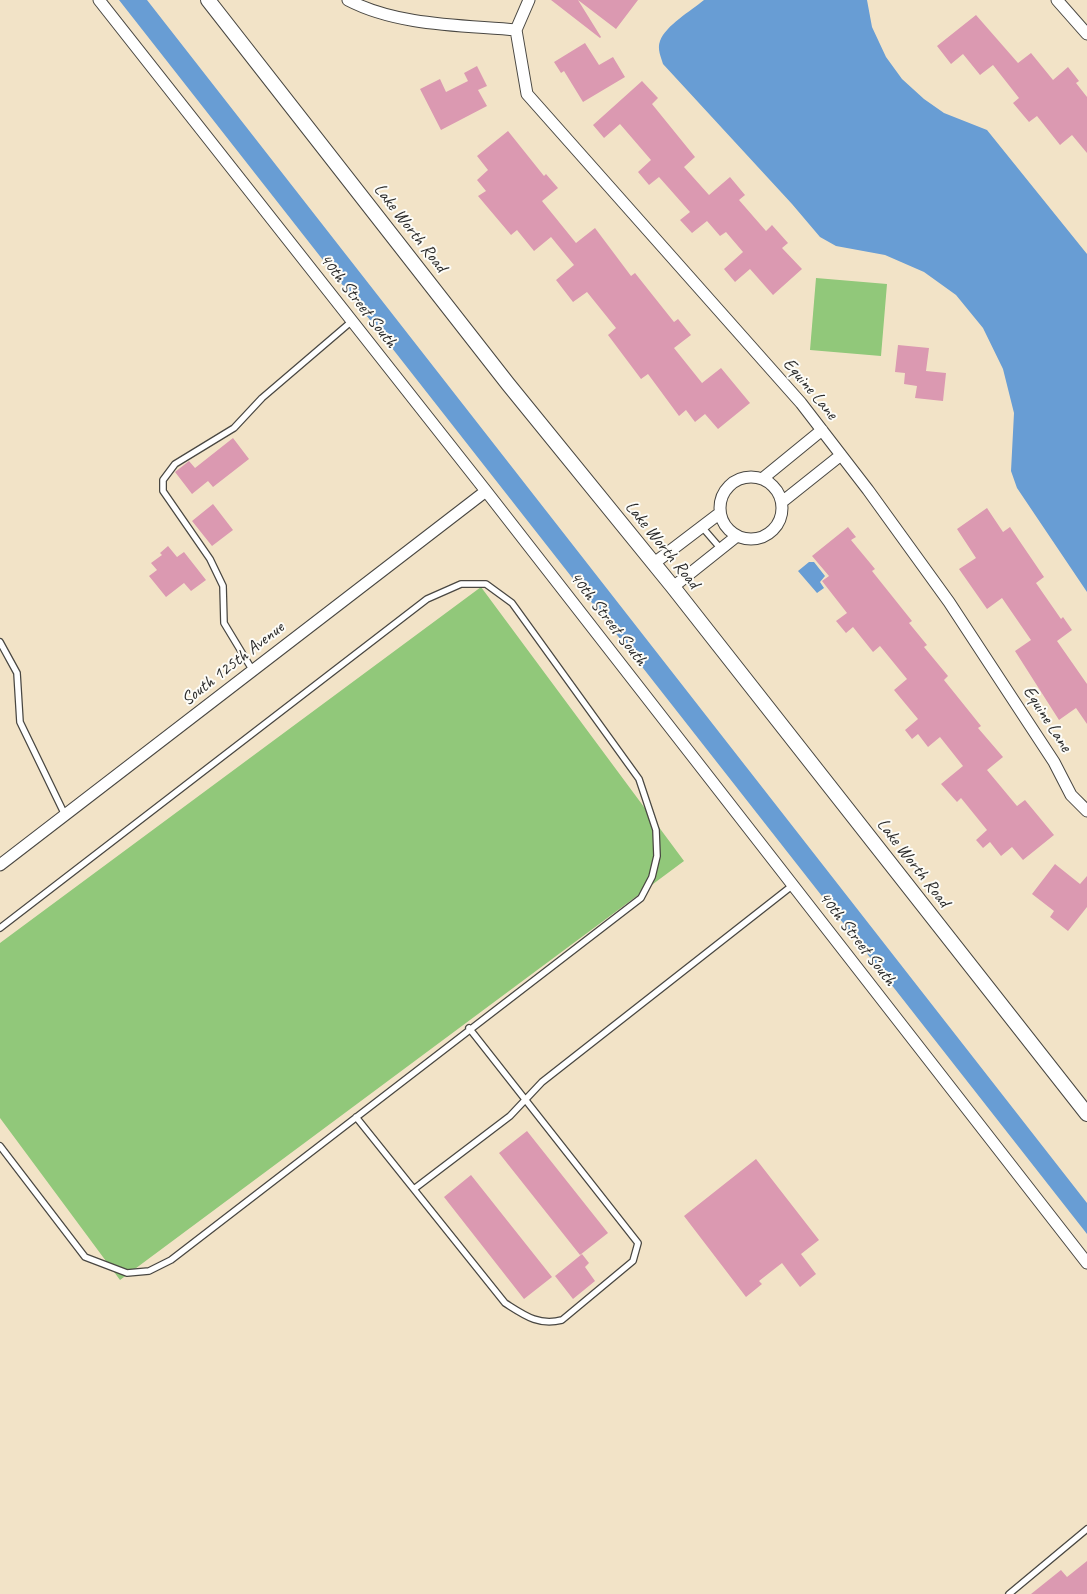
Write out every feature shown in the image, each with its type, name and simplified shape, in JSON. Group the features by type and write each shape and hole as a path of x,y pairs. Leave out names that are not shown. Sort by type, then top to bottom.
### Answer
{"street":[{"name":"40th Street South","path":"99,0 486,491 1087,1263"},
{"name":"Lake Worth Road","path":"208,0 508,384 673,587 1087,1114"},
{"path":"348,0 360,7 409,20 516,30 529,0"},
{"path":"1057,0 1087,34"},
{"name":"Equine Lane","path":"516,30 527,94 801,403 949,602 1054,762 1071,795 1087,811"},
{"path":"762,479 822,430"},
{"path":"782,502 841,455"},
{"path":"741,478 762,479 775,488 782,502 779,522 774,530 756,540 737,536 729,530 720,513 720,502 724,492 731,484 741,478"},
{"name":"South 125th Avenue","path":"0,865 486,491"},
{"path":"653,564 720,513"},
{"path":"673,587 737,536"}],"lane":[{"path":"253,671 224,623 223,586 210,559 163,491 163,480 175,464 234,428 262,398 352,321"},
{"path":"702,527 721,549"},
{"path":"0,928 427,599 461,584 486,584 512,603 639,779 656,830 656,856 652,877 641,898 469,1028 171,1260 149,1271 127,1273 85,1257 0,1146"},
{"path":"0,642 17,673 20,722 65,815"},
{"path":"414,1190 510,1116 542,1082 793,885"},
{"path":"356,1117 505,1303 529,1318 547,1323 562,1320 634,1261 638,1243 469,1028"},
{"path":"1009,1594 1087,1528"}],"green space":[{"path":"816,278 887,284 881,356 810,350"},
{"path":"481,587 684,861 120,1280 0,1118 0,943"}],"water":[{"path":"119,0 147,0 1087,1203 1087,1234"},
{"path":"704,0 867,0 872,27 886,57 902,79 924,99 944,113 987,130 1087,254 1087,592 1017,488 1011,471 1014,413 1003,369 983,328 956,295 924,272 885,255 836,246 820,237 663,64 659,47 663,35 673,24"},
{"path":"809,562 814,562 825,576 820,582 824,588 817,593 798,571"}],"building":[{"path":"551,0 578,0 601,37 600,38"},
{"path":"578,0 638,0 616,29"},
{"path":"976,15 1018,63 1031,53 1053,80 1068,67 1079,81 1076,83 1087,97 1087,153 1072,135 1060,145 1037,116 1029,122 1013,103 1019,98 993,65 980,75 963,54 951,64 937,46"},
{"path":"585,43 599,65 613,57 625,77 583,102 564,71 561,73 554,62"},
{"path":"477,66 487,86 478,90 487,106 441,130 420,89 440,79 446,92 468,81 464,73"},
{"path":"642,81 658,98 652,104 695,157 684,167 709,195 730,177 745,195 739,200 766,231 772,225 788,243 782,248 802,269 773,295 750,269 735,282 724,269 743,252 726,232 720,236 707,221 692,233 680,220 690,212 659,177 649,185 638,172 651,160 620,124 604,138 593,125"},
{"path":"508,131 544,176 546,174 558,188 542,201 576,243 595,228 631,276 635,273 674,322 678,319 691,335 674,348 702,383 721,368 750,403 718,429 705,414 695,422 686,410 679,416 648,374 641,379 608,335 616,328 587,292 573,302 556,280 574,265 551,237 534,251 517,230 511,235 478,196 486,191 477,180 488,170 477,156"},
{"path":"898,345 929,348 926,371 946,373 943,401 915,398 917,386 904,384 905,373 895,372"},
{"path":"233,438 249,459 213,487 208,481 192,494 175,472 189,461 195,468"},
{"path":"213,504 233,530 212,546 192,521"},
{"path":"987,508 1003,532 1010,527 1044,577 1036,583 1061,619 1063,617 1072,630 1057,641 1087,684 1087,724 1076,708 1059,720 1015,651 1031,640 1002,598 987,609 959,569 976,558 957,529"},
{"path":"848,527 856,537 851,540 875,569 872,571 912,621 909,623 927,645 924,647 948,676 944,680 981,726 978,728 1003,757 987,770 1017,806 1025,800 1054,835 1023,860 1012,847 1001,856 990,842 983,848 976,840 987,830 961,798 957,802 941,784 963,766 940,737 928,747 918,734 912,739 905,730 918,719 894,690 907,679 880,646 873,652 853,627 846,633 836,621 847,613 822,581 829,576 812,556"},
{"path":"168,546 177,557 184,552 206,580 191,591 184,583 166,597 149,576 157,570 151,563 162,555 160,553"},
{"path":"1055,864 1080,884 1087,876 1087,907 1068,931 1050,917 1054,911 1032,894"},
{"path":"527,1131 608,1233 580,1255 499,1153"},
{"path":"756,1159 819,1240 801,1254 816,1274 800,1287 782,1263 759,1281 762,1284 746,1297 684,1216"},
{"path":"471,1175 552,1277 524,1299 444,1197"},
{"path":"582,1254 589,1263 585,1267 595,1281 573,1299 555,1276"},
{"path":"1087,1561 1087,1594 1031,1594 1061,1570 1067,1577"}]}
